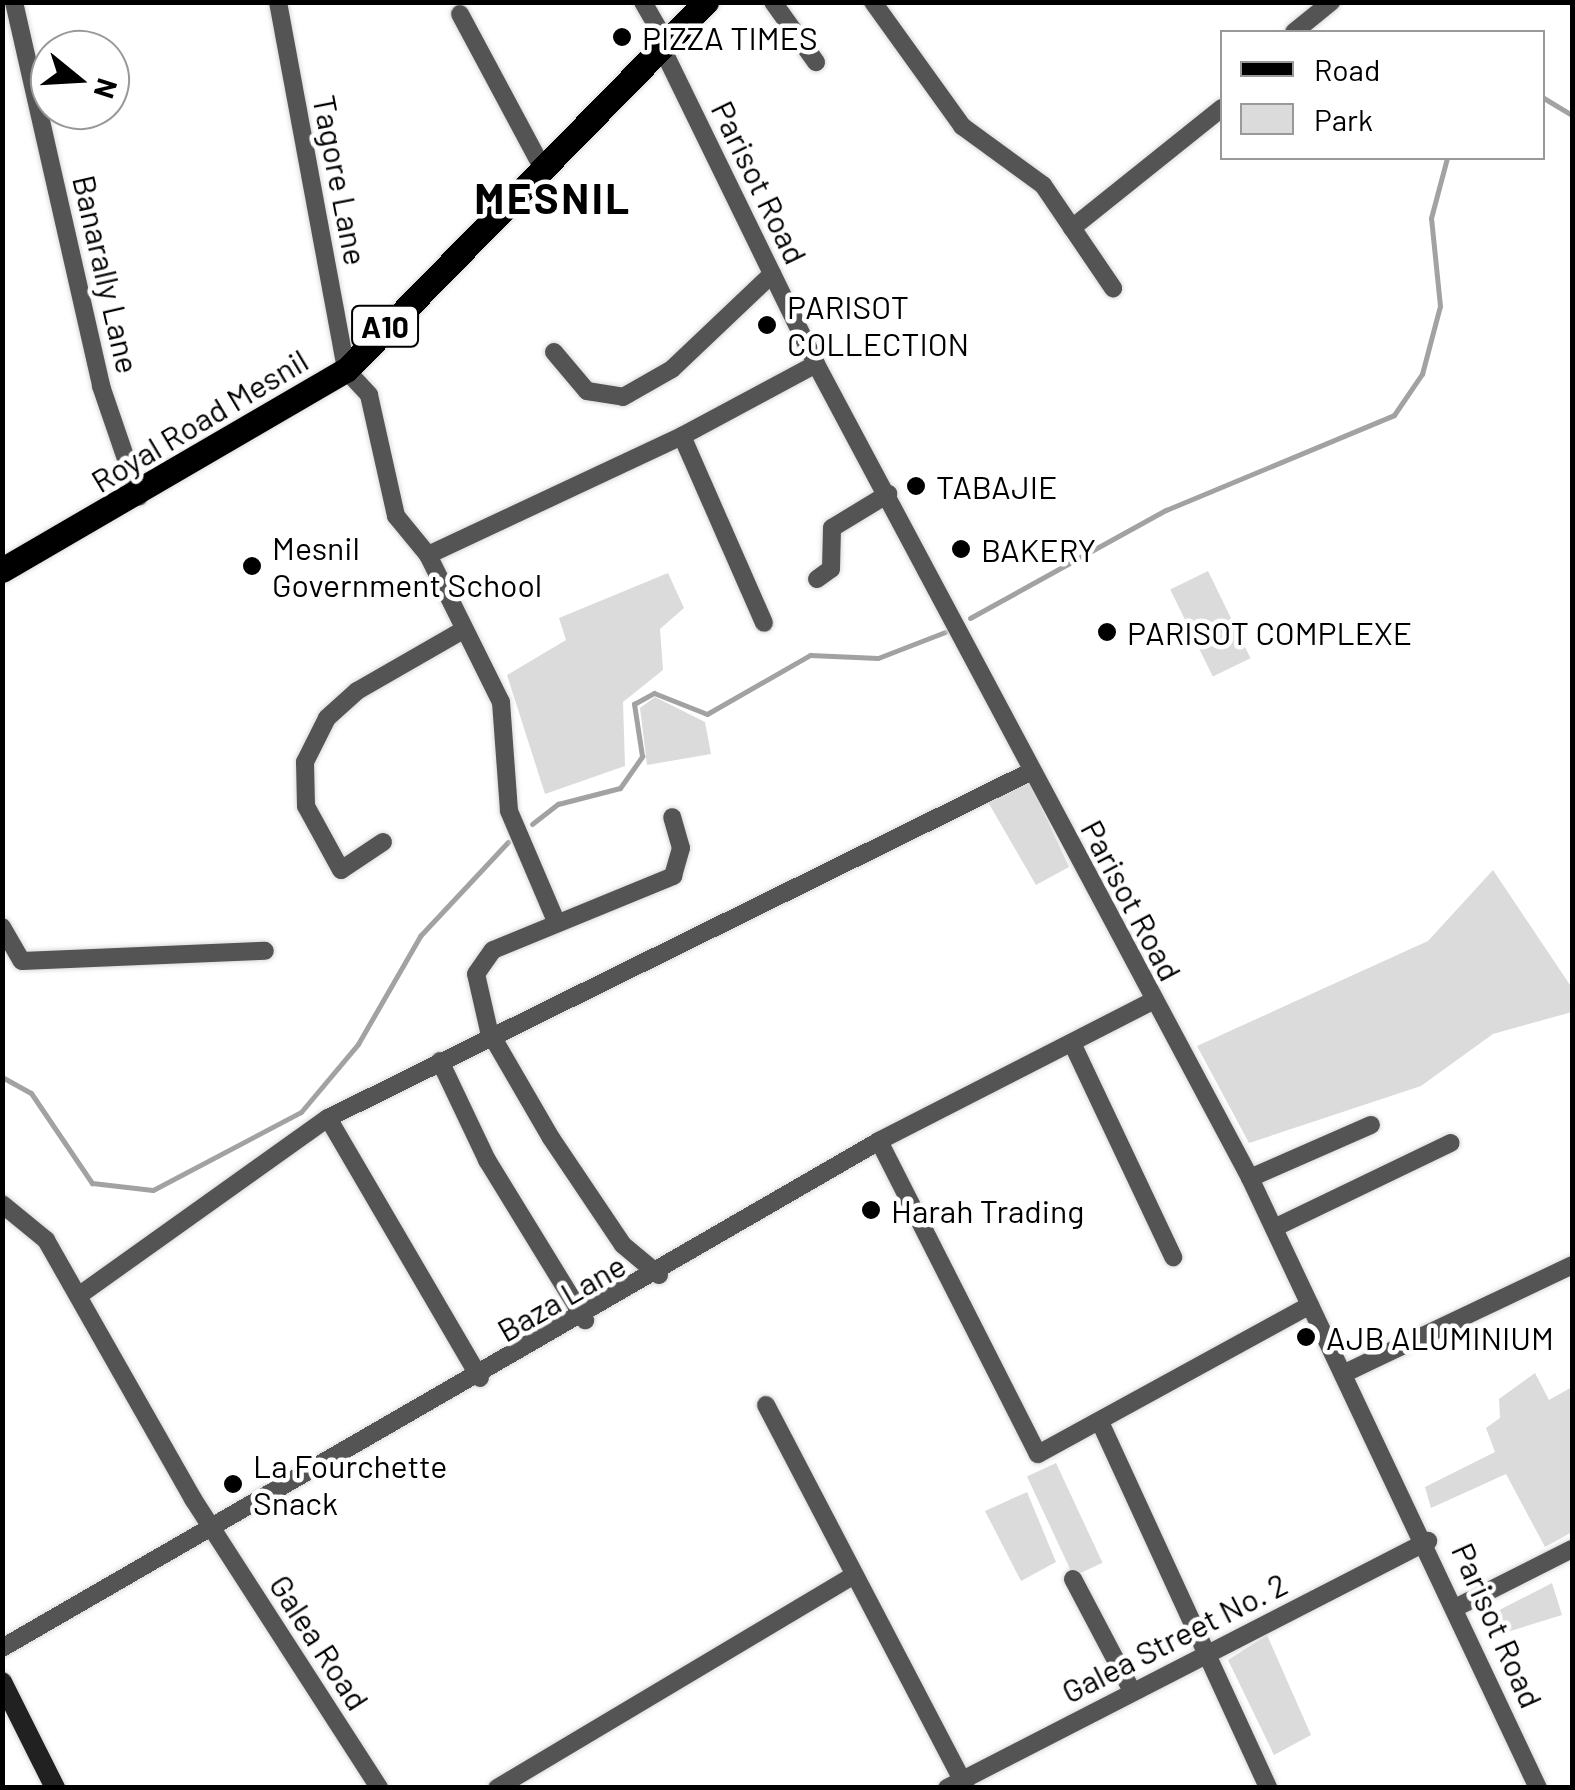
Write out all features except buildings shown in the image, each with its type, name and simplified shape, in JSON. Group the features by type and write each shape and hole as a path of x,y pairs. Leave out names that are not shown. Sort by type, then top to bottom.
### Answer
{"main road":[{"name":"Royal Road Mesnil","path":"2,570 139,498 346,370 541,165 706,2"}],"street":[{"name":"Banarally Lane","path":"14,2 101,386 139,498"},
{"name":"Tagore Lane","path":"278,2 346,370"},
{"name":"Parisot Road","path":"643,2 816,364 888,494 1152,1001 1250,1178 1428,1541 1538,1788"},
{"path":"773,2 816,62"},
{"path":"872,2 962,126 1044,185 1113,288"},
{"path":"1296,30 1331,2"},
{"path":"460,14 541,165"},
{"path":"1072,228 1220,110"},
{"path":"554,352 587,391 622,397 672,369 772,274"},
{"path":"428,555 682,436 816,364"},
{"path":"346,370 369,395 396,516 428,555 501,702 509,810 554,920"},
{"path":"682,436 764,623"},
{"path":"817,580 831,569 832,528 888,494"},
{"path":"383,842 341,870 306,806 305,762 327,718 356,691 463,630"},
{"path":"80,1294 328,1118 489,1032 1030,772"},
{"path":"659,1275 587,1196 489,1032 476,974 494,950 554,920 638,896 673,876 681,848 672,816"},
{"path":"2,927 22,961 265,951"},
{"name":"Baza Lane","path":"2,1648 585,1319 879,1142 1152,1001"},
{"path":"1072,1043 1174,1257"},
{"path":"440,1061 486,1160 585,1319"},
{"path":"328,1118 480,1378"},
{"path":"1250,1178 1370,1125"},
{"path":"879,1142 1038,1454 1310,1305"},
{"path":"1274,1228 1451,1143"},
{"name":"Galea Road","path":"2,1204 46,1240 212,1530 379,1788"},
{"path":"1345,1373 1572,1266"},
{"path":"766,1405 958,1785"},
{"path":"1100,1422 1268,1788"},
{"name":"Galea Street No. 2","path":"958,1785 1132,1691 1428,1541"},
{"path":"1455,1608 1572,1549"},
{"path":"497,1788 854,1575"},
{"path":"1073,1578 1132,1691"},
{"path":"2,1682 54,1788"}],"green space":[{"path":"1208,571 1251,658 1213,677 1170,589"},
{"path":"668,573 684,608 660,629 663,670 623,702 625,766 545,794 507,675 566,640 559,618"},
{"path":"655,697 705,722 711,754 647,765 640,708"},
{"path":"1028,778 1069,867 1036,885 988,802"},
{"path":"1493,870 1572,988 1572,1012 1493,1034 1421,1086 1249,1143 1197,1046 1428,941"},
{"path":"1535,1373 1549,1400 1572,1387 1572,1532 1545,1547 1506,1474 1431,1508 1425,1487 1495,1452 1486,1428 1500,1418 1499,1399"},
{"path":"1056,1463 1102,1563 1073,1576 1027,1477"},
{"path":"1027,1492 1056,1562 1021,1581 985,1511"},
{"path":"1552,1583 1562,1615 1491,1637 1480,1620"},
{"path":"1267,1635 1311,1735 1274,1755 1228,1660"}],"waterway":[{"path":"1545,99 1572,115"},
{"path":"970,618 1166,510 1394,415 1422,374 1440,306 1431,218 1446,160"},
{"path":"532,824 558,804 620,788 642,756 634,704 654,693 707,714 810,655 878,658 945,632"},
{"path":"2,1077 31,1093 92,1183 153,1190 301,1112 358,1044 420,936 508,842"}],"place":[{"name":"PIZZA TIMES","path":"622,37"},
{"name":"PARISOT COLLECTION","path":"767,325"},
{"name":"TABAJIE","path":"916,486"},
{"name":"BAKERY","path":"961,549"},
{"name":"Mesnil Government School","path":"252,566"},
{"name":"PARISOT COMPLEXE","path":"1107,632"},
{"name":"Harah Trading","path":"871,1210"},
{"name":"AJB ALUMINIUM","path":"1306,1337"},
{"name":"La Fourchette Snack","path":"233,1484"}],"district":[{"name":"MESNIL","path":"553,197"}]}
